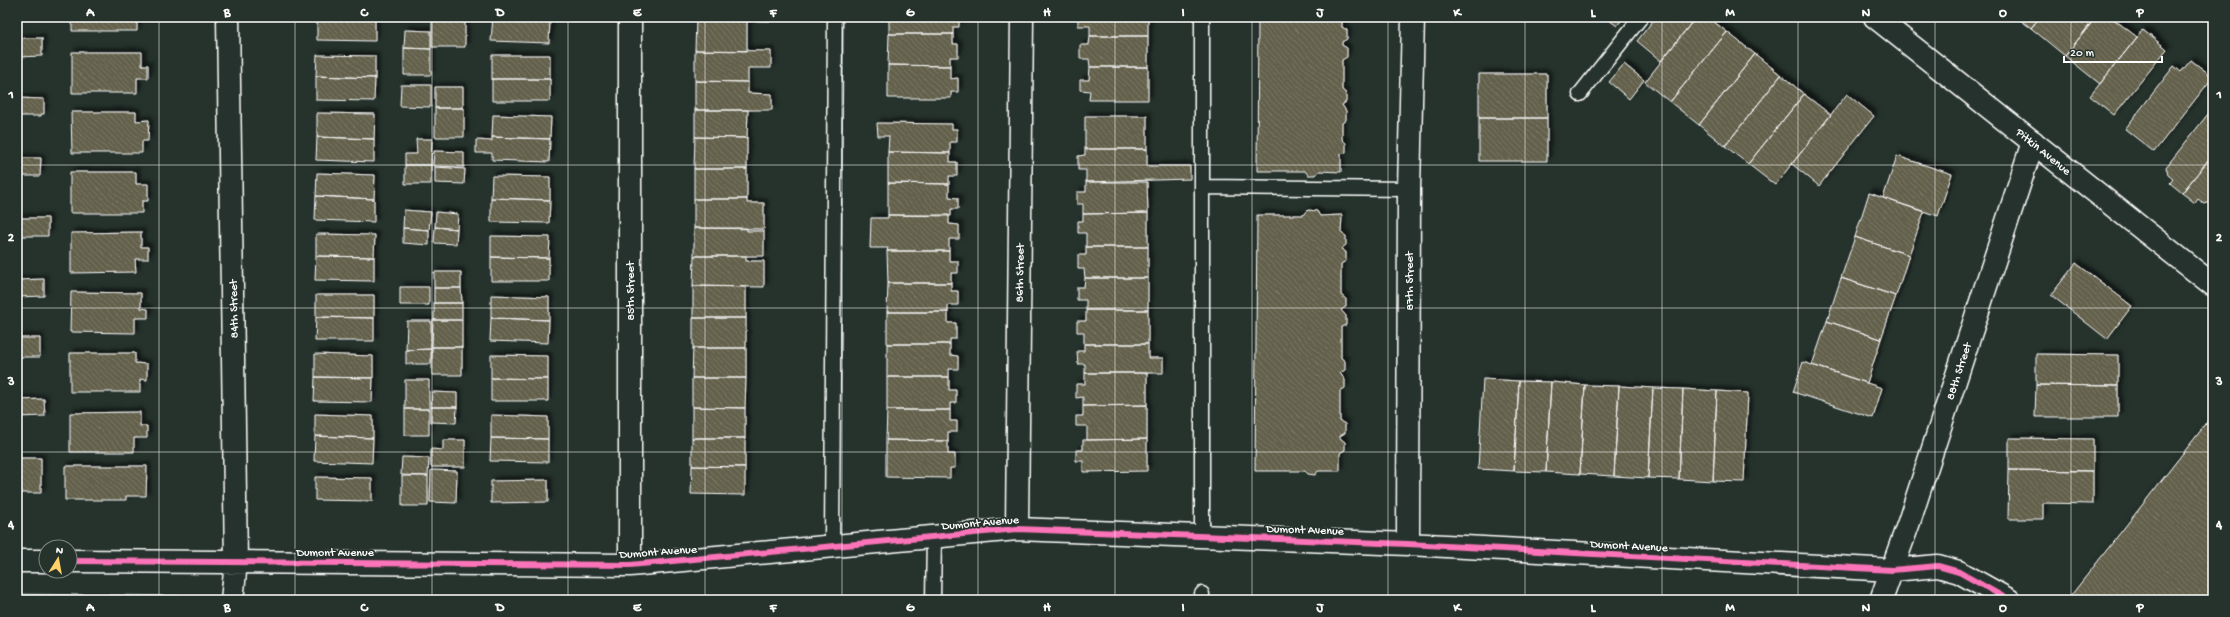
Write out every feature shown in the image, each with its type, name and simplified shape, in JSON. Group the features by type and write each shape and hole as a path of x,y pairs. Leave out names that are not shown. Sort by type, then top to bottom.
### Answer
{"street":[{"name":"84th Street","path":"228,17 236,563 232,600"},
{"name":"85th Street","path":"630,17 630,565"},
{"name":"86th Street","path":"1017,529 1022,17"},
{"name":"87th Street","path":"1408,544 1409,189 1414,17"},
{"name":"Pitkin Avenue","path":"1875,17 2213,285"},
{"name":"88th Street","path":"1881,600 2033,142"},
{"name":"Dumont Avenue","path":"78,562 630,565 1017,529 1408,544 1892,570 1938,566 1960,572 2008,600"},
{"path":"17,561 38,561"}],"lane":[{"path":"832,546 835,17"},
{"path":"1202,17 1202,536"},
{"path":"1580,94 1641,17"},
{"path":"1202,187 1409,189"},
{"path":"932,600 934,537"}],"green space":[{"path":"17,594 191,596 208,600 17,600"}],"building":[{"path":"72,17 150,17 150,19 137,19 137,31 72,31"},
{"path":"317,17 375,17 375,41 317,40"},
{"path":"493,17 550,19 549,43 491,41"},
{"path":"494,17 550,17 550,19"},
{"path":"696,17 771,17 771,21 696,20"},
{"path":"889,17 959,17 959,27 953,27 953,34 889,34"},
{"path":"1078,17 1148,17 1148,36 1090,36 1090,26 1078,26"},
{"path":"1258,17 1342,17 1342,27 1347,30 1347,39 1342,42 1342,45 1347,48 1347,57 1342,60 1342,90 1346,93 1346,102 1342,105 1346,111 1346,120 1342,123 1342,139 1346,143 1346,152 1341,154 1341,172 1319,171 1316,175 1308,175 1305,171 1257,171"},
{"path":"1605,17 1624,17 1617,26"},
{"path":"1656,17 1696,17 1661,61 1637,41"},
{"path":"1696,17 1708,17 1727,32 1670,102 1645,82"},
{"path":"2016,17 2040,17 2031,28"},
{"path":"2040,17 2096,17 2065,56 2031,28"},
{"path":"2096,17 2111,17 2137,37 2100,84 2065,56"},
{"path":"696,20 747,21 747,51 695,50"},
{"path":"432,21 465,21 465,47 432,47"},
{"path":"405,30 431,31 431,49 404,48"},
{"path":"2143,30 2167,49 2114,115 2090,96"},
{"path":"1727,32 1755,54 1699,125 1670,102"},
{"path":"889,34 953,34 953,44 958,44 958,57 950,57 950,66 888,65"},
{"path":"1090,36 1148,36 1148,67 1090,67 1089,59 1080,59 1080,45 1089,45"},
{"path":"17,38 42,38 42,56 17,57"},
{"path":"404,48 431,49 431,75 404,75"},
{"path":"695,50 771,51 771,68 748,68 748,82 695,81"},
{"path":"72,52 142,52 142,65 148,65 148,78 137,78 137,93 72,93"},
{"path":"1755,54 1781,75 1725,146 1699,125"},
{"path":"317,55 375,56 375,78 316,76"},
{"path":"492,55 550,55 550,79 492,79"},
{"path":"2191,60 2213,77 2154,152 2125,129 2174,66 2181,72"},
{"path":"1624,64 1644,80 1629,99 1609,82"},
{"path":"888,65 950,66 950,79 958,78 958,92 951,92 951,98 888,98"},
{"path":"1090,67 1148,67 1148,100 1089,100 1090,91 1080,90 1080,80 1089,80"},
{"path":"1479,74 1547,74 1547,118 1479,118"},
{"path":"1781,75 1804,94 1748,164 1725,146"},
{"path":"316,76 375,78 374,101 316,100"},
{"path":"492,79 550,79 550,101 492,101"},
{"path":"695,81 748,82 748,93 772,94 772,110 695,110"},
{"path":"401,85 431,85 431,107 400,106"},
{"path":"435,87 463,87 463,108 435,108"},
{"path":"1804,94 1831,115 1775,185 1748,164"},
{"path":"1847,94 1874,116 1819,186 1792,164"},
{"path":"17,98 44,99 44,114 41,114 41,116 17,116"},
{"path":"435,108 464,108 464,137 435,137"},
{"path":"2212,109 2213,154 2182,193 2170,183 2173,179 2168,175 2166,167"},
{"path":"695,110 748,110 747,138 695,137"},
{"path":"71,112 136,112 136,121 149,120 148,141 142,141 142,153 72,153"},
{"path":"317,113 375,114 374,139 317,137"},
{"path":"493,115 551,117 550,139 492,137"},
{"path":"1085,116 1147,116 1147,149 1085,149"},
{"path":"1479,118 1547,118 1547,161 1479,161"},
{"path":"877,123 952,124 952,129 957,129 957,142 950,142 950,153 888,152 889,136 878,136"},
{"path":"317,137 374,139 374,162 316,160"},
{"path":"492,137 550,139 549,162 492,160 492,153 476,153 476,140 492,141"},
{"path":"695,137 747,138 747,169 694,169"},
{"path":"416,139 432,139 431,165 405,165 405,154 417,154"},
{"path":"1085,149 1147,149 1147,166 1190,166 1190,179 1086,182 1086,170 1078,170 1078,156 1085,155"},
{"path":"434,151 464,152 464,167 433,166"},
{"path":"888,152 950,153 950,162 957,162 957,176 949,176 949,184 888,183"},
{"path":"2213,154 2213,201 2205,204 2198,199 2195,203 2182,193"},
{"path":"1897,156 1952,174 1938,216 1883,198"},
{"path":"17,158 41,158 40,176 17,176"},
{"path":"405,165 431,165 431,184 405,184"},
{"path":"435,167 465,169 464,184 435,183"},
{"path":"694,169 747,169 747,199 694,199"},
{"path":"70,172 136,172 136,184 148,184 148,201 142,201 142,213 70,213"},
{"path":"317,173 375,175 374,199 316,196"},
{"path":"492,176 550,177 550,200 491,198"},
{"path":"1086,182 1147,182 1148,213 1083,214 1083,204 1077,204 1077,192 1086,192"},
{"path":"888,183 949,184 949,197 958,198 958,209 951,209 951,216 888,215"},
{"path":"1869,193 1924,212 1909,255 1855,237"},
{"path":"316,196 374,199 374,222 315,220"},
{"path":"491,198 550,200 549,223 491,222"},
{"path":"694,199 747,199 747,203 764,203 764,229 694,228"},
{"path":"404,210 431,212 429,230 403,228"},
{"path":"1308,210 1317,211 1320,216 1342,215 1341,233 1346,236 1346,245 1341,249 1346,252 1346,261 1341,264 1341,295 1346,299 1346,307 1341,310 1346,316 1346,325 1341,327 1341,358 1345,361 1345,370 1340,373 1345,380 1345,388 1340,391 1340,421 1345,424 1345,433 1340,436 1340,438 1345,442 1345,450 1340,453 1340,471 1318,471 1315,475 1308,474 1305,471 1255,471 1257,215 1304,215"},
{"path":"436,212 458,214 457,229 435,227"},
{"path":"1148,213 1148,247 1086,247 1086,233 1078,233 1078,221 1083,221 1083,214"},
{"path":"888,215 949,215 949,224 959,225 959,239 949,239 949,251 887,251 888,248 870,248 871,218 888,218"},
{"path":"17,218 48,218 48,236 17,236"},
{"path":"435,227 457,229 456,244 434,243"},
{"path":"403,228 429,230 429,245 403,243"},
{"path":"694,228 747,228 747,231 764,231 764,256 694,256"},
{"path":"141,232 141,247 148,247 148,259 135,259 136,272 71,273 71,233"},
{"path":"316,234 375,235 374,257 316,256"},
{"path":"491,236 550,237 549,258 491,257"},
{"path":"1855,237 1909,255 1896,296 1841,278"},
{"path":"1086,247 1148,247 1148,278 1085,278 1084,269 1078,269 1078,255 1086,255"},
{"path":"887,251 949,251 949,261 958,261 958,273 951,273 951,283 888,283"},
{"path":"316,256 374,257 374,281 315,280"},
{"path":"694,256 746,256 746,261 764,261 764,287 693,286"},
{"path":"491,257 549,258 549,281 491,281"},
{"path":"2076,263 2132,306 2107,339 2051,295"},
{"path":"434,272 461,272 461,288 434,288"},
{"path":"1085,278 1148,278 1148,310 1086,310 1086,300 1077,300 1077,287 1084,287"},
{"path":"1841,278 1896,296 1881,339 1827,321"},
{"path":"44,279 44,296 17,297 17,280"},
{"path":"888,283 951,283 951,291 958,291 958,305 948,305 948,312 887,312"},
{"path":"693,286 746,287 746,318 693,318"},
{"path":"400,287 429,287 429,305 400,305"},
{"path":"434,288 461,288 462,303 434,303"},
{"path":"71,292 141,293 141,308 148,309 148,318 135,318 135,333 70,332"},
{"path":"316,295 374,295 374,318 316,317"},
{"path":"491,295 549,297 549,320 491,318"},
{"path":"434,303 462,303 462,320 434,320"},
{"path":"1086,310 1148,310 1148,344 1084,344 1084,332 1077,332 1077,321 1086,321"},
{"path":"887,312 948,312 948,323 956,323 956,339 950,339 950,344 887,344"},
{"path":"316,317 374,318 374,341 315,341"},
{"path":"491,318 549,320 548,343 490,341"},
{"path":"693,318 746,318 746,348 693,348"},
{"path":"433,320 462,320 462,347 432,347"},
{"path":"407,321 431,321 431,349 406,350"},
{"path":"1827,321 1881,339 1867,383 1812,365"},
{"path":"17,338 40,338 40,357 17,357"},
{"path":"887,344 950,344 950,355 958,356 958,369 949,369 949,377 887,377"},
{"path":"1084,344 1148,344 1148,358 1163,358 1163,373 1085,373 1085,364 1078,364 1077,351 1084,351"},
{"path":"432,347 462,347 462,375 432,375"},
{"path":"693,348 746,348 746,378 692,378"},
{"path":"431,349 431,364 406,364 406,350"},
{"path":"70,353 135,353 135,363 147,364 147,380 140,379 140,392 70,392"},
{"path":"315,354 373,356 373,378 315,377"},
{"path":"2036,354 2118,355 2118,386 2036,385"},
{"path":"491,355 548,356 548,379 491,378"},
{"path":"1803,362 1882,388 1873,418 1793,392"},
{"path":"1085,373 1147,373 1147,405 1083,406 1083,397 1076,398 1076,384 1085,384"},
{"path":"315,377 373,378 372,402 314,401"},
{"path":"887,377 949,377 949,390 956,390 956,403 950,403 950,410 887,410"},
{"path":"491,378 548,379 548,401 491,401"},
{"path":"692,378 746,378 745,408 692,407"},
{"path":"1483,379 1519,381 1514,471 1478,469"},
{"path":"405,380 429,380 429,409 405,409"},
{"path":"1519,381 1551,382 1546,472 1514,471"},
{"path":"1551,382 1585,385 1580,474 1546,472"},
{"path":"1585,385 1619,386 1614,476 1580,474"},
{"path":"2036,385 2118,386 2118,417 2035,417"},
{"path":"1619,386 1653,388 1648,478 1614,476"},
{"path":"1653,388 1683,389 1679,479 1648,478"},
{"path":"1683,389 1717,391 1713,481 1679,479"},
{"path":"1717,391 1748,393 1744,482 1713,481"},
{"path":"432,392 457,393 457,407 431,407"},
{"path":"44,399 45,416 17,417 17,400"},
{"path":"1147,405 1147,439 1087,440 1087,426 1076,426 1076,416 1083,416 1083,406"},
{"path":"431,407 457,407 456,423 431,422"},
{"path":"692,407 745,408 745,438 692,438"},
{"path":"405,409 429,409 429,435 405,435"},
{"path":"887,410 950,410 950,421 957,421 957,432 948,432 948,441 886,440"},
{"path":"140,412 140,426 147,426 147,438 134,438 134,452 70,452 70,413"},
{"path":"315,414 373,416 373,438 315,436"},
{"path":"491,415 548,417 548,439 491,438"},
{"path":"2213,415 2213,600 2071,600 2069,598"},
{"path":"315,436 373,438 372,463 314,461"},
{"path":"491,438 548,439 548,462 490,461"},
{"path":"692,438 745,438 745,467 692,466"},
{"path":"2009,438 2093,439 2093,471 2009,470"},
{"path":"1147,439 1147,471 1083,472 1083,461 1076,461 1076,450 1083,450 1083,440"},
{"path":"443,440 465,440 465,467 431,467 431,449 443,450"},
{"path":"886,440 948,441 948,454 955,454 955,468 950,468 950,478 886,477"},
{"path":"402,457 429,458 428,476 401,475"},
{"path":"17,458 41,458 41,493 17,493"},
{"path":"65,466 147,466 146,496 126,496 126,500 65,500"},
{"path":"692,466 745,467 745,495 691,494"},
{"path":"431,470 457,471 456,503 430,502"},
{"path":"2009,470 2093,471 2093,504 2043,503 2043,519 2008,519"},
{"path":"402,476 428,476 428,506 402,506"},
{"path":"315,477 372,478 372,501 315,500"},
{"path":"548,480 548,502 491,503 491,481"}],"cycle path":[{"path":"78,561 630,565 1017,529 1408,544 1892,570 1938,566 1959,572 2009,600"}]}
